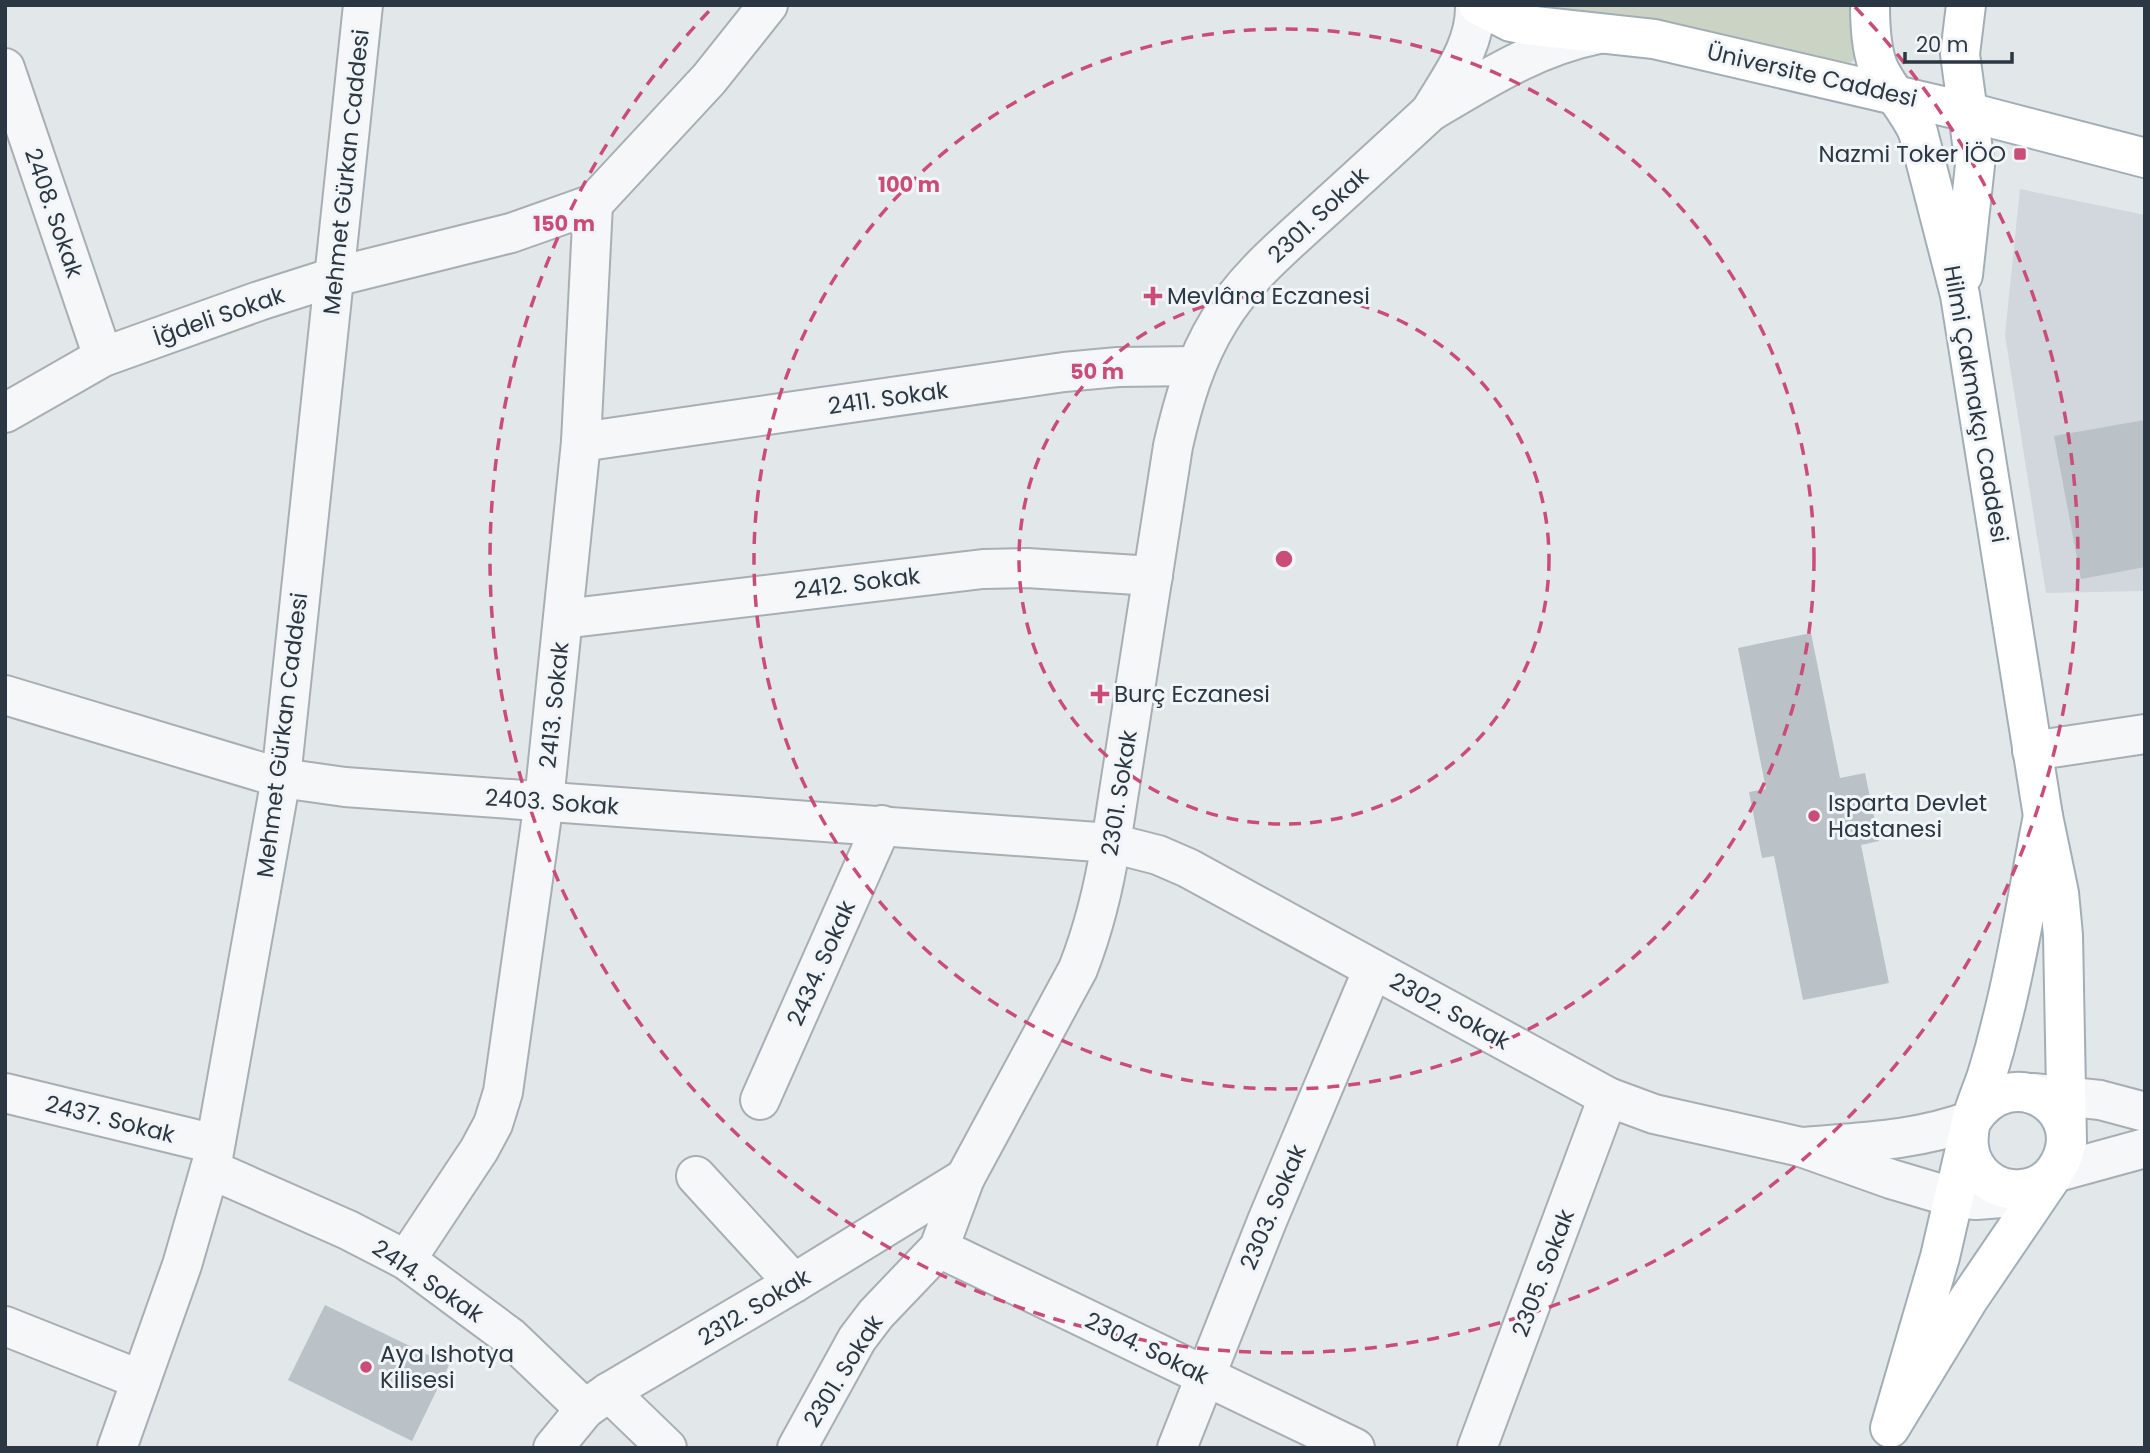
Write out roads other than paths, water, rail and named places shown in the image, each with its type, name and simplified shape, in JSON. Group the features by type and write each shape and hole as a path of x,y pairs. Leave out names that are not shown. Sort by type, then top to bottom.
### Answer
{"main road":[{"name":"Üniversite Caddesi","path":"1476,5 1511,22 1654,38 1968,112 2145,158"},
{"name":"Hilmi Çakmakçı Caddesi","path":"1870,5 1878,68 1918,132 1960,295 2032,751 2059,893 2063,935 2066,1095 2051,1167 1885,1438"},
{"path":"1960,295 1975,164 1960,54 1966,5"},
{"name":"Hilmi Çakmakçı Caddesi","path":"1885,1438 1925,1312 1970,1128 2002,1022 2043,816"},
{"path":"2011,1091 2028,1092 2044,1099 2056,1110 2064,1126 2051,1167 2018,1190 2004,1188 1992,1183 1973,1163 1969,1150 1970,1128 1981,1106 1995,1096 2011,1091"}],"street":[{"name":"Mehmet Gürkan Caddesi","path":"117,1448 182,1265 212,1157 281,778 363,5"},
{"name":"İğdeli Sokak","path":"5,413 103,357 259,301 334,277 511,233 593,204 709,79 768,5"},
{"name":"2301. Sokak","path":"1430,112 1470,42 1476,5"},
{"name":"2301. Sokak","path":"797,1448 857,1339 876,1314 939,1248 965,1178 1078,969 1094,925 1111,843 1173,446 1184,398 1196,366 1219,321 1246,283 1276,252 1430,112 1544,49 1604,33"},
{"name":"2408. Sokak","path":"5,68 103,357"},
{"name":"2413. Sokak","path":"405,1260 479,1150 493,1124 503,1092 544,801 581,442 593,204"},
{"name":"2411. Sokak","path":"581,442 1064,372 1118,367 1196,366"},
{"name":"2412. Sokak","path":"563,619 983,569 1027,568 1153,576"},
{"name":"2403. Sokak","path":"5,695 281,778 345,787 1111,843"},
{"path":"2032,751 2145,734"},
{"name":"2434. Sokak","path":"761,1100 882,825"},
{"name":"2302. Sokak","path":"1111,843 1158,855 1188,868 1608,1097 1654,1114 1801,1147 1891,1179 1955,1198 1976,1200 2002,1198 2051,1167 2145,1148"},
{"name":"2303. Sokak","path":"1177,1448 1262,1232 1373,969"},
{"path":"2028,1092 2100,1100 2145,1112"},
{"name":"2437. Sokak","path":"5,1093 212,1157"},
{"name":"2305. Sokak","path":"1477,1448 1608,1097"},
{"name":"2302. Sokak","path":"1801,1147 1970,1128"},
{"name":"2414. Sokak","path":"212,1157 405,1260 597,1401 667,1448"},
{"path":"696,1176 794,1283"},
{"name":"2312. Sokak","path":"553,1448 597,1401 965,1178"},
{"name":"2304. Sokak","path":"939,1248 1355,1448"},
{"path":"5,1326 141,1380"}],"place":[{"name":"Nazmi Toker İÖO","path":"2020,154"},
{"name":"Mevlâna Eczanesi","path":"1153,296"},
{"name":"Burç Eczanesi","path":"1100,694"},
{"name":"Isparta Devlet Hastanesi","path":"1814,816"},
{"name":"Aya Ishotya Kilisesi","path":"366,1367"}]}
